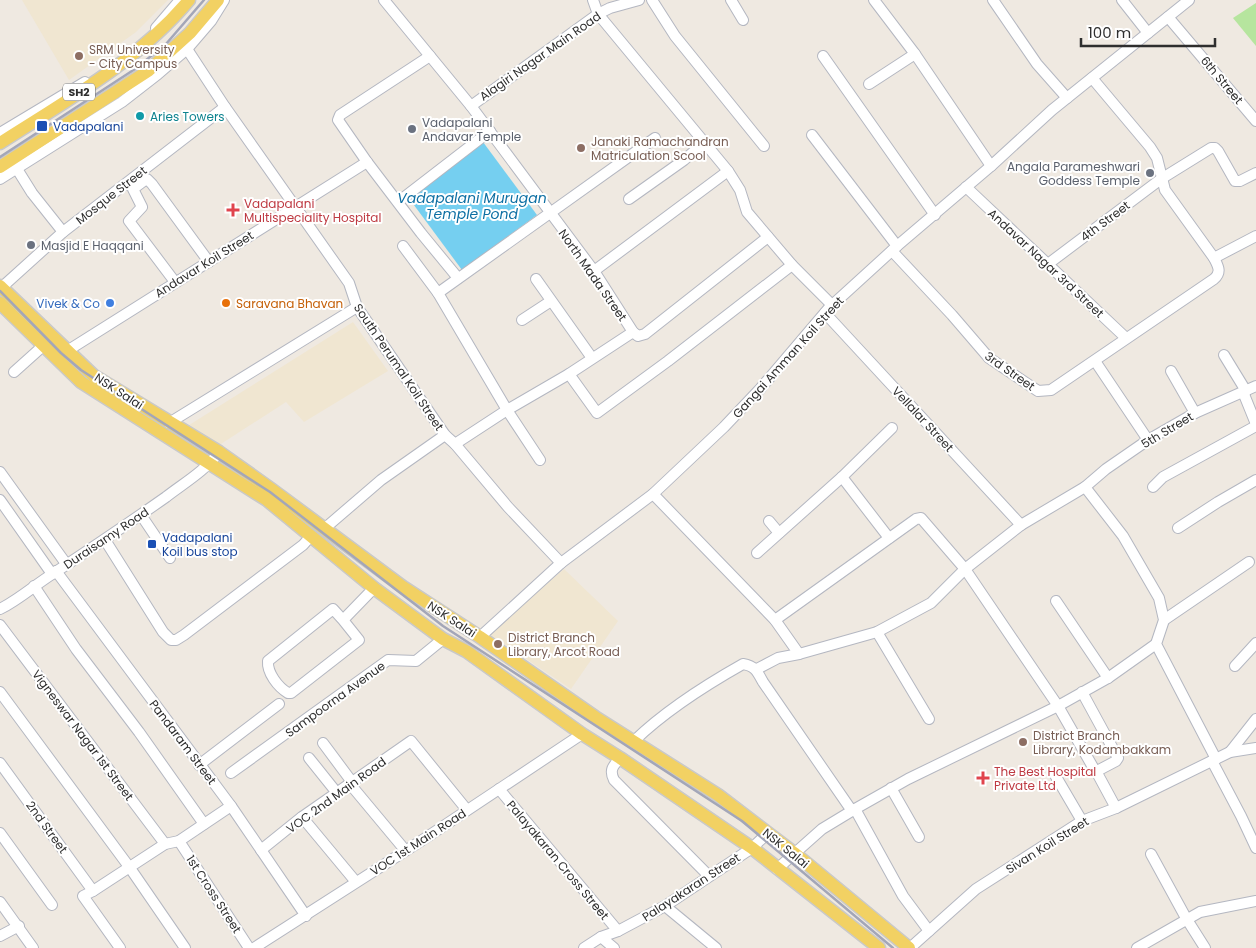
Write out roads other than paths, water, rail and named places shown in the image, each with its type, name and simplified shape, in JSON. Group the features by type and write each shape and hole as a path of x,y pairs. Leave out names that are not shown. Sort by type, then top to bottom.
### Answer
{"main road":[{"name":"SH2","path":"0,143 110,72 155,37 189,0"},
{"name":"SH2","path":"0,167 148,71 190,33 218,0"},
{"name":"NSK Salai","path":"1,287 94,376 218,452 271,489 403,588 480,636 595,717 718,794 794,853 909,948"},
{"path":"1,306 81,382 209,465 267,500 374,588 425,626 443,639 466,651 582,734 752,848 880,948 890,934"},
{"path":"425,626 438,610"},
{"path":"811,895 823,878"},
{"path":"828,909 840,892"}],"street":[{"path":"0,179 122,102 158,74 187,49 211,21 224,0"},
{"name":"North Mada Street","path":"384,0 490,131 594,271 635,334"},
{"name":"Vellalar Street","path":"592,0 598,14 728,170 740,190 747,212 829,309 1021,524"},
{"name":"Alagiri Nagar Main Road","path":"471,106 598,14 610,8 639,0"},
{"path":"652,0 675,36 764,146"},
{"path":"731,0 743,20"},
{"path":"874,0 915,54 992,166"},
{"path":"993,0 1037,64 1067,98"},
{"path":"1122,0 1148,33"},
{"name":"Gangai Amman Koil Street","path":"480,636 561,563 653,494 724,427 760,389 829,309 895,249 992,166 1067,98 1189,0"},
{"path":"0,133 94,76 152,32 176,2"},
{"name":"6th Street","path":"1168,17 1256,121"},
{"name":"South Perumal Koil Street","path":"187,49 349,283 357,307 446,435 508,507 561,563"},
{"path":"869,84 915,54"},
{"path":"430,56 340,115 338,120 367,162 458,278"},
{"path":"823,56 935,215"},
{"path":"1092,78 1150,147 1157,158 1165,190 1214,258 1256,236"},
{"name":"Mosque Street","path":"1,287 63,232 225,106"},
{"path":"398,202 490,131"},
{"name":"3rd Street","path":"812,135 895,249 989,358 1038,391 1051,390 1214,279 1218,275 1219,270 1214,258"},
{"path":"438,293 654,138"},
{"path":"629,199 684,160 705,142"},
{"name":"4th Street","path":"1048,264 1161,179 1211,148 1215,148 1218,151 1235,181 1240,181 1256,173"},
{"name":"Andavar Koil Street","path":"67,351 367,162"},
{"path":"17,169 63,232"},
{"path":"594,271 728,170"},
{"path":"175,282 129,221 142,207 133,189 145,180 152,184 209,262"},
{"name":"Andavar Nagar 3rd Street","path":"966,187 1126,338"},
{"path":"455,444 592,358 635,334 644,334 768,237"},
{"path":"403,246 438,293 507,410 540,460"},
{"path":"569,374 597,413 668,361 792,265"},
{"path":"536,279 592,358"},
{"path":"522,320 551,301"},
{"path":"169,423 357,307"},
{"path":"14,372 43,346"},
{"path":"1153,487 1163,478 1256,425 1244,392 1224,355"},
{"path":"1095,360 1148,440"},
{"path":"1171,371 1195,413"},
{"name":"5th Street","path":"757,669 778,658 799,654 876,632 931,603 965,569 1021,524 1085,486 1148,440 1195,413 1256,386"},
{"path":"757,553 842,477 892,428"},
{"path":"324,529 382,480 446,435"},
{"name":"Duraisamy Road","path":"0,609 14,602 34,586 105,540 209,465 218,452"},
{"path":"0,472 67,565"},
{"path":"842,477 889,538"},
{"path":"1178,528 1256,480"},
{"path":"777,869 822,829 853,810 908,778 1058,706 1108,678 1156,644 1164,620 1159,598 1123,536 1085,486"},
{"path":"653,494 775,620 799,654"},
{"name":"Pandaram Street","path":"0,500 231,806 306,916"},
{"path":"141,514 170,558"},
{"path":"775,620 916,519 921,518 965,569 1058,706 1116,808"},
{"path":"769,521 779,533"},
{"path":"105,540 163,632 172,640 176,640 311,536"},
{"path":"1164,620 1249,562"},
{"path":"34,586 80,656 139,732 204,824"},
{"path":"342,620 374,588"},
{"path":"1056,601 1108,678"},
{"path":"333,609 342,620 359,640 291,693 282,690 271,675 267,666 268,662 333,609"},
{"name":"Vigneswar Nagar 1st Street","path":"0,625 165,844"},
{"path":"876,632 929,718"},
{"name":"Sampoorna Avenue","path":"230,774 388,660 416,661 443,639"},
{"path":"1235,666 1256,643"},
{"path":"1156,644 1256,848"},
{"path":"634,741 648,727 679,704 742,664 750,665 757,669 763,682 853,810 903,896 929,931"},
{"path":"0,692 130,868 185,948"},
{"path":"1082,692 1118,758 1116,761 1096,771"},
{"path":"199,765 279,704"},
{"path":"1230,752 1256,718"},
{"name":"VOC 1st Main Road","path":"254,948 267,945 356,882 582,734"},
{"name":"VOC 2nd Main Road","path":"261,850 302,817 411,741 467,810"},
{"path":"323,743 351,783 405,850"},
{"name":"Sivan Koil Street","path":"909,948 976,889 1082,821 1116,808 1230,752 1256,748"},
{"path":"309,758 337,793"},
{"path":"620,758 612,768 611,774 614,780 709,876"},
{"name":"2nd Street","path":"0,763 93,891"},
{"path":"1056,775 1082,821"},
{"path":"891,788 919,838"},
{"name":"Palayakaran Cross Street","path":"499,789 618,931"},
{"path":"120,948 83,896 130,868 165,844 179,841 231,806"},
{"path":"302,817 356,882"},
{"path":"0,833 52,905"},
{"name":"Palayakaran Street","path":"584,948 600,937 618,931 665,906 752,848 768,833"},
{"name":"1st Cross Street","path":"179,841 249,948"},
{"path":"1151,854 1186,918 1205,948"},
{"path":"1137,948 1186,918 1200,912 1256,901"},
{"path":"0,902 33,948"},
{"path":"665,906 716,948"},
{"path":"0,936 19,926"},
{"path":"600,937 614,948"}],"water":[{"name":"Vadapalani Murugan Temple Pond","path":"483,142 537,215 462,270 408,197"}],"railway":[{"path":"0,157 135,69 166,44 204,0"},
{"path":"0,291 61,353 81,370 270,492 443,626 742,821 893,948"}],"place":[{"name":"SRM University - City Campus","path":"79,56"},
{"name":"Aries Towers","path":"140,116"},
{"name":"Vadapalani","path":"42,126"},
{"name":"Vadapalani Andavar Temple","path":"412,129"},
{"name":"Janaki Ramachandran Matriculation Scool","path":"581,148"},
{"name":"Angala Parameshwari Goddess Temple","path":"1150,173"},
{"name":"Vadapalani Multispeciality Hospital","path":"233,210"},
{"name":"Masjid E Haqqani","path":"31,245"},
{"name":"Vivek & Co","path":"110,303"},
{"name":"Saravana Bhavan","path":"226,303"},
{"name":"Vadapalani Koil bus stop","path":"152,544"},
{"name":"District Branch Library, Arcot Road","path":"498,644"},
{"name":"District Branch Library, Kodambakkam","path":"1023,742"},
{"name":"The Best Hospital Private Ltd","path":"983,778"}]}
